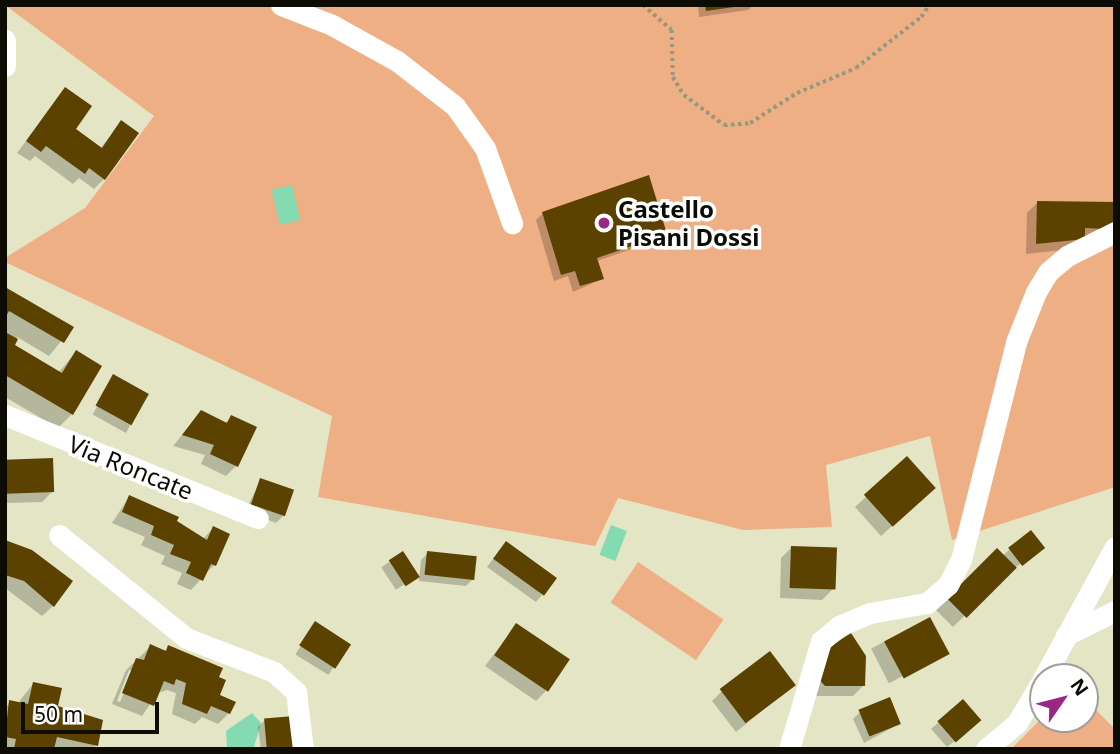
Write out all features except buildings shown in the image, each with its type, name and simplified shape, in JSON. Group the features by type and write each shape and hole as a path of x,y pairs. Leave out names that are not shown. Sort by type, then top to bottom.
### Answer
{"street":[{"path":"281,5 332,25 397,61 455,106 485,148 512,223"},
{"path":"5,40 5,66"},
{"path":"789,749 821,641 839,626 870,613 927,603 948,585 961,560 1016,342 1036,292 1048,272 1068,256 1115,232"},
{"name":"Via Roncate","path":"5,415 258,518"},
{"path":"59,535 186,638 274,672 296,692 303,749"},
{"path":"1052,663 1115,547"},
{"path":"1066,635 1115,611"},
{"path":"986,749 1017,723 1029,703"}],"path":[{"path":"643,5 672,30 673,77 684,95 724,125 750,123 797,93 856,68 921,17 929,5"}],"shaded area":[{"path":"5,5 1115,5 1115,487 952,540 930,436 826,465 832,527 743,530 618,498 595,546 318,497 332,416 5,262 5,258 85,208 154,116"},
{"path":"292,185 300,220 280,225 272,190"},
{"path":"611,525 627,531 615,561 600,555"},
{"path":"638,562 723,620 696,660 611,603"},
{"path":"252,713 261,723 254,747 227,747 226,731"},
{"path":"1099,713 1115,729 1115,749 1011,749 1029,731 1099,733"}],"place":[{"name":"Castello Pisani Dossi","path":"604,223"}]}
